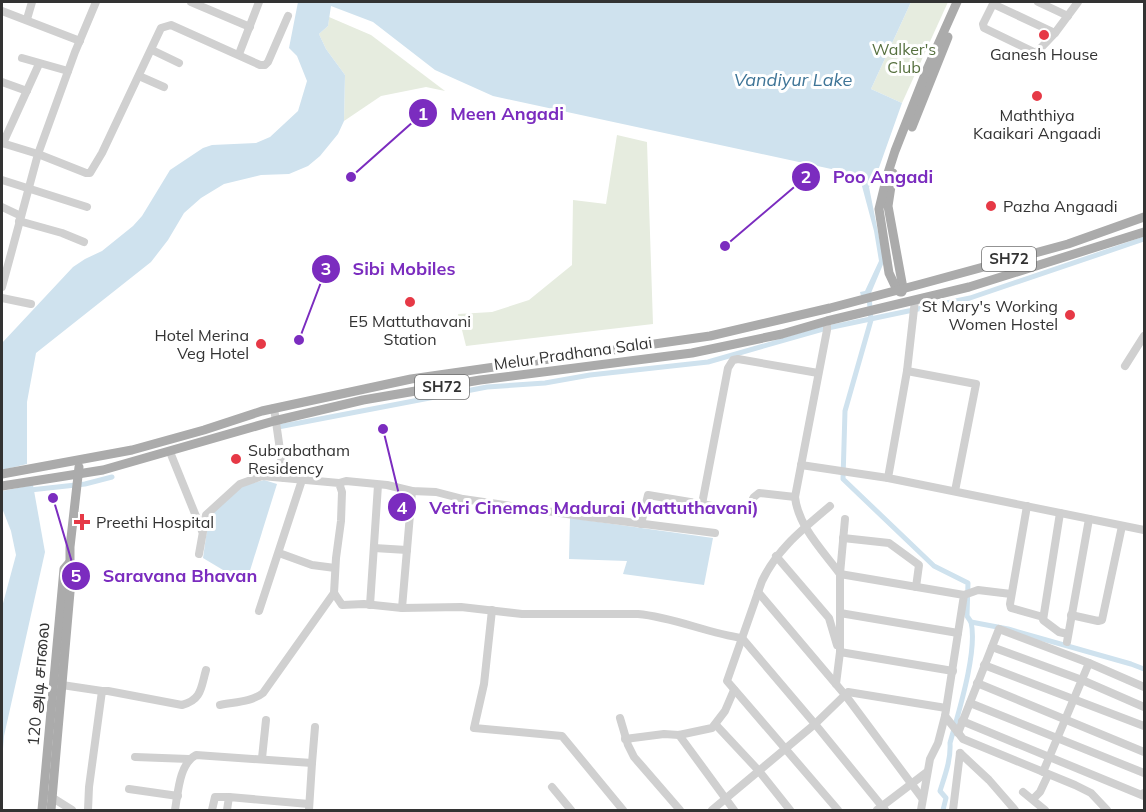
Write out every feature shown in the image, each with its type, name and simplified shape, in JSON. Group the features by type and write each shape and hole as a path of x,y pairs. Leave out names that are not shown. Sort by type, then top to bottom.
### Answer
{"main road":[{"path":"916,302 901,290 894,272 879,209 887,176 928,67 957,2"},
{"path":"873,297 889,285 894,272 888,206 893,174 963,2"},
{"name":"Melur Pradhana Salai","path":"2,474 132,450 274,408 420,378 710,336 901,290 1068,244 1144,217"},
{"name":"Melur Pradhana Salai","path":"2,486 75,482 103,470 274,421 363,400 480,380 692,352 827,325 876,309 916,302 969,287 1144,232"},
{"path":"894,272 906,280 919,284"},
{"path":"890,306 901,290"},
{"name":"120 அடி சாலை","path":"42,810 48,795 62,685 72,568 70,561 76,461"},
{"name":"120 அடி சாலை","path":"51,810 48,795 64,569 70,561"}],"street":[{"path":"27,19 32,2"},
{"path":"2,287 4,265 20,219 38,154 96,2"},
{"path":"190,2 250,27"},
{"path":"238,54 259,2"},
{"path":"1038,2 1068,16"},
{"path":"1055,33 993,3 983,24 984,28 1036,53 1055,33 1078,2"},
{"path":"2,10 80,41"},
{"path":"39,64 2,143 90,173 102,153 161,28 171,25 260,65 265,65 288,16"},
{"path":"152,50 179,63"},
{"path":"22,58 68,71"},
{"path":"139,76 164,87"},
{"path":"2,82 27,91"},
{"path":"2,180 87,207"},
{"path":"2,207 20,219 84,242"},
{"path":"2,298 31,304"},
{"path":"888,478 907,371 916,302"},
{"path":"827,325 795,497 805,527 840,574 916,587 968,593 978,590 1011,594"},
{"path":"1125,366 1144,336"},
{"path":"702,504 730,363 738,359 818,373"},
{"path":"907,371 976,384 955,491"},
{"path":"274,408 274,421 284,478"},
{"path":"170,452 203,532"},
{"path":"801,465 888,478 1144,530"},
{"path":"199,554 206,515 240,484 262,476 339,483 346,481 412,491 436,492 463,499 715,533"},
{"path":"259,611 302,480"},
{"path":"220,705 257,697 263,693 334,593 341,521 342,492 339,483"},
{"path":"370,604 378,485"},
{"path":"402,608 412,491"},
{"path":"641,524 646,498 650,494 741,512 746,511 754,496 759,492 795,497"},
{"path":"830,506 805,527 776,556 768,568 727,681 838,810"},
{"path":"1027,506 1009,601 1011,608 1044,617"},
{"path":"1060,513 1043,620 1067,638 1089,519"},
{"path":"836,684 840,652 840,574 845,519"},
{"path":"1071,615 1098,621 1104,616 1122,525"},
{"path":"843,538 889,543 919,565 916,587"},
{"path":"374,548 408,550"},
{"path":"279,553 312,565 335,568"},
{"path":"776,556 829,618 840,652"},
{"path":"758,592 846,696 922,798"},
{"path":"334,593 342,605 370,604 402,608 461,607 522,614 578,612 654,615 717,635 742,638 815,724 881,809 927,772"},
{"path":"921,810 930,759 938,743 946,712 958,633 968,593"},
{"path":"492,610 484,684 474,728 562,736 623,810"},
{"path":"840,613 958,633"},
{"path":"955,730 962,722 999,629 1089,663 1144,687"},
{"path":"992,647 1082,680 1144,707"},
{"path":"840,652 953,671"},
{"path":"1033,799 1040,792 1050,757 1089,663"},
{"path":"984,665 1144,726"},
{"path":"62,685 182,705 192,702 198,695 206,669"},
{"path":"977,683 1144,752"},
{"path":"625,739 664,734 679,735 706,730 716,725 734,690"},
{"path":"88,810 102,691"},
{"path":"712,810 786,750 848,692 946,712"},
{"path":"970,703 1144,773"},
{"path":"946,712 955,730 963,739 1091,793 1107,810"},
{"path":"620,718 625,739 634,757 680,810"},
{"path":"262,758 266,720"},
{"path":"962,722 1144,796 1144,793"},
{"path":"716,725 759,771 790,810"},
{"path":"212,810 215,797 309,807 315,727"},
{"path":"679,735 725,800 735,810"},
{"path":"952,810 960,753 989,780 1015,810"},
{"path":"175,810 184,767 189,759 196,755 312,763"},
{"path":"135,757 189,759"},
{"path":"552,787 571,810"},
{"path":"129,789 178,796"},
{"path":"1023,792 1045,810"},
{"path":"48,795 72,810"},
{"path":"227,810 229,797"}],"green space":[{"name":"Walker's Club","path":"911,2 948,2 902,103 871,89"},
{"path":"329,17 371,35 445,91 426,87 381,96 344,121 345,75 326,49 319,34 328,26"},
{"path":"617,135 647,142 653,324 466,346 458,314 492,312 529,300 572,265 573,200 606,204"}],"water":[{"name":"Vandiyur Lake","path":"298,2 911,2 871,89 902,103 875,179 869,187 884,262 871,293 861,296 860,292 865,291 879,261 874,231 859,175 493,96 435,70 373,22 331,6 328,26 319,34 326,49 345,75 344,121 338,134 320,156 308,166 289,174 261,175 224,184 201,198 184,213 168,240 151,262 36,353 27,402 27,464 2,470 2,343 73,267 102,251 133,226 142,216 170,170 203,148 212,145 256,143 270,137 298,111 307,81 297,56 289,48"},
{"path":"264,480 277,484 248,577 223,570 203,558 209,516 242,486"},
{"path":"33,485 45,552 4,736 2,762 2,607 16,555 11,531 2,508 2,491"},
{"path":"570,518 713,538 704,585 623,574 627,561 569,559"}],"waterway":[{"path":"278,427 487,387 545,383 590,375 708,362 823,329 970,298 1144,239"},
{"path":"869,296 871,320 845,411 843,479 934,566 968,583 967,616 971,622 1008,629 1144,669"},
{"path":"30,490 85,484 112,477"},
{"path":"943,810 946,798 940,791 970,665 971,622"}],"place":[{"name":"Ganesh House","path":"1044,35"},
{"name":"Maththiya Kaaikari Angaadi","path":"1037,96"},
{"name":"Meen Angadi","path":"351,177"},
{"name":"Pazha Angaadi","path":"991,206"},
{"name":"Poo Angadi","path":"725,246"},
{"name":"E5 Mattuthavani Station","path":"410,302"},
{"name":"St Mary's Working Women Hostel","path":"1070,315"},
{"name":"Sibi Mobiles","path":"299,340"},
{"name":"Hotel Merina Veg Hotel","path":"261,344"},
{"name":"Vetri Cinemas Madurai (Mattuthavani)","path":"383,429"},
{"name":"Subrabatham Residency","path":"236,459"},
{"name":"Saravana Bhavan","path":"53,498"},
{"name":"Preethi Hospital","path":"82,522"}]}
